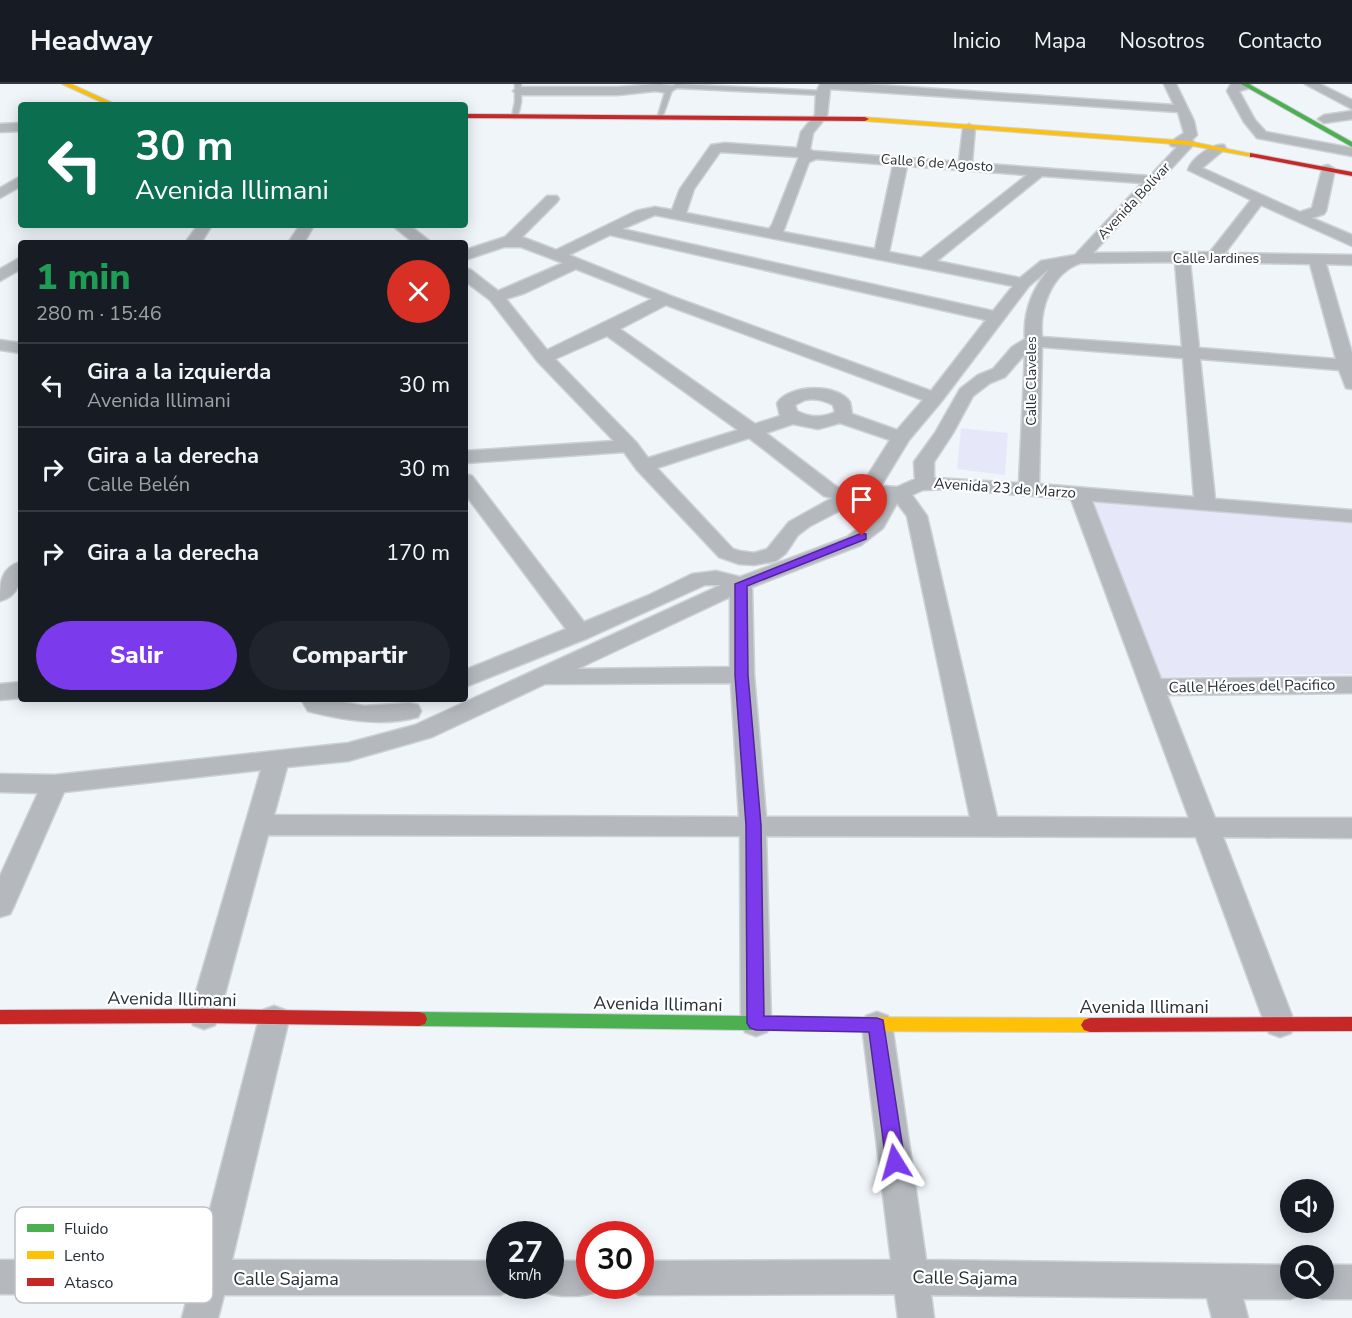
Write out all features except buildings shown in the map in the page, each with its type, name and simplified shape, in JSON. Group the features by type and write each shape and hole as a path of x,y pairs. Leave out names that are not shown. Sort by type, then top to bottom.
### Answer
{"street":[{"path":"52,84 68,86 107,102"},
{"path":"1170,84 1185,115 1210,140"},
{"path":"1250,84 1352,145"},
{"path":"1352,134 1250,84 1235,87 1233,91 1250,122 1262,135 1352,152"},
{"path":"1311,84 1352,105"},
{"path":"518,88 618,91 655,87 669,89"},
{"path":"772,233 779,227 807,154 807,132 821,116 825,87 1185,115"},
{"name":"Avenida Bolívar","path":"1074,260 1152,180 1191,135 1185,115"},
{"path":"1324,119 1352,115"},
{"path":"468,116 659,118 821,116 1182,143 1210,140 1352,174"},
{"path":"0,128 18,127"},
{"path":"965,165 969,128"},
{"path":"1210,140 1195,170 1352,241"},
{"name":"Calle 6 de Agosto","path":"678,215 687,189 716,148 725,147 1152,180"},
{"path":"881,255 901,161"},
{"path":"1299,217 1319,211 1328,170"},
{"path":"924,264 1040,171"},
{"path":"0,179 18,179"},
{"path":"0,194 18,181"},
{"path":"510,241 552,199"},
{"path":"1214,257 1259,199"},
{"path":"557,255 646,212 678,215 1023,283"},
{"path":"403,228 420,240"},
{"path":"608,230 996,317"},
{"path":"468,254 510,241 523,242 665,299 935,398"},
{"name":"Calle Jardines","path":"868,491 901,437 935,398 1023,283 1040,266 1048,262 1214,257 1352,260"},
{"path":"1182,258 1205,503"},
{"name":"Calle Claveles","path":"1029,490 1034,341 1032,329 1040,296 1056,269 1074,260"},
{"path":"1317,260 1344,330 1347,365 1352,384"},
{"path":"0,276 18,264"},
{"path":"496,297 519,290 574,264"},
{"path":"468,277 496,297 544,358 629,446 644,466 726,553 735,558 751,559 771,555 779,549 785,536 795,526 839,504 848,495"},
{"path":"544,358 608,329 665,299"},
{"path":"608,329 752,431 831,492 848,495 868,491 896,493 917,516 986,828"},
{"path":"926,483 923,471 924,462 944,434 966,393 984,379 999,372 1010,363 1018,351 1034,341 1347,365"},
{"path":"0,345 18,348"},
{"path":"955,370 984,379"},
{"path":"793,418 786,409 786,404 798,396 807,394 826,395 841,402 844,407 841,417"},
{"path":"644,466 793,418 818,423 841,417 901,437"},
{"path":"468,457 629,446"},
{"name":"Avenida 23 de Marzo","path":"896,493 926,483 1352,516"},
{"path":"468,484 580,633"},
{"path":"0,783 55,784 276,761 348,752 423,731 741,584 862,536 876,524 896,493"},
{"path":"1080,494 1280,1024"},
{"path":"0,594 18,572"},
{"path":"468,678 580,633 700,579 716,577 741,584"},
{"path":"741,584 742,675 753,825 756,1023"},
{"path":"542,677 742,675"},
{"name":"Calle Héroes del Pacifico","path":"1152,687 1352,685"},
{"path":"0,692 18,690"},
{"path":"315,702 317,705 364,714 406,703 423,731"},
{"path":"204,1016 276,761"},
{"path":"0,906 55,784"},
{"path":"259,825 1352,828"},
{"name":"Avenida Illimani","path":"0,1017 204,1016 274,1019 877,1025 1352,1024"},
{"path":"213,1263 274,1019"},
{"path":"877,1025 916,1318"},
{"name":"Calle Sajama","path":"0,1277 15,1277"},
{"name":"Calle Sajama","path":"654,1278 910,1277 1280,1282"},
{"name":"Calle Sajama","path":"213,1279 486,1278"},
{"path":"1220,1281 1230,1318"},
{"path":"1334,1282 1352,1282"},
{"path":"200,1318 203,1303"}],"lane":[{"path":"659,118 669,89 680,86 825,87"},
{"path":"515,116 518,88"}],"shaded area":[{"path":"961,428 1008,433 1005,475 957,469"},
{"path":"1093,502 1352,523 1352,674 1158,677"}],"traffic: fast":[{"path":"1244,84 1352,145"},
{"path":"419,1019 832,1024"}],"traffic: slow":[{"path":"65,84 107,102"},
{"path":"865,119 1188,143 1253,155"},
{"path":"832,1024 1090,1025"}],"traffic: jam":[{"path":"468,116 865,119"},
{"path":"1253,155 1352,174"},
{"path":"0,1017 204,1016 419,1019"},
{"path":"1090,1025 1352,1024"}],"route":[{"path":"862,536 741,584 742,675 753,825 756,1023 877,1025 895,1162"}]}
